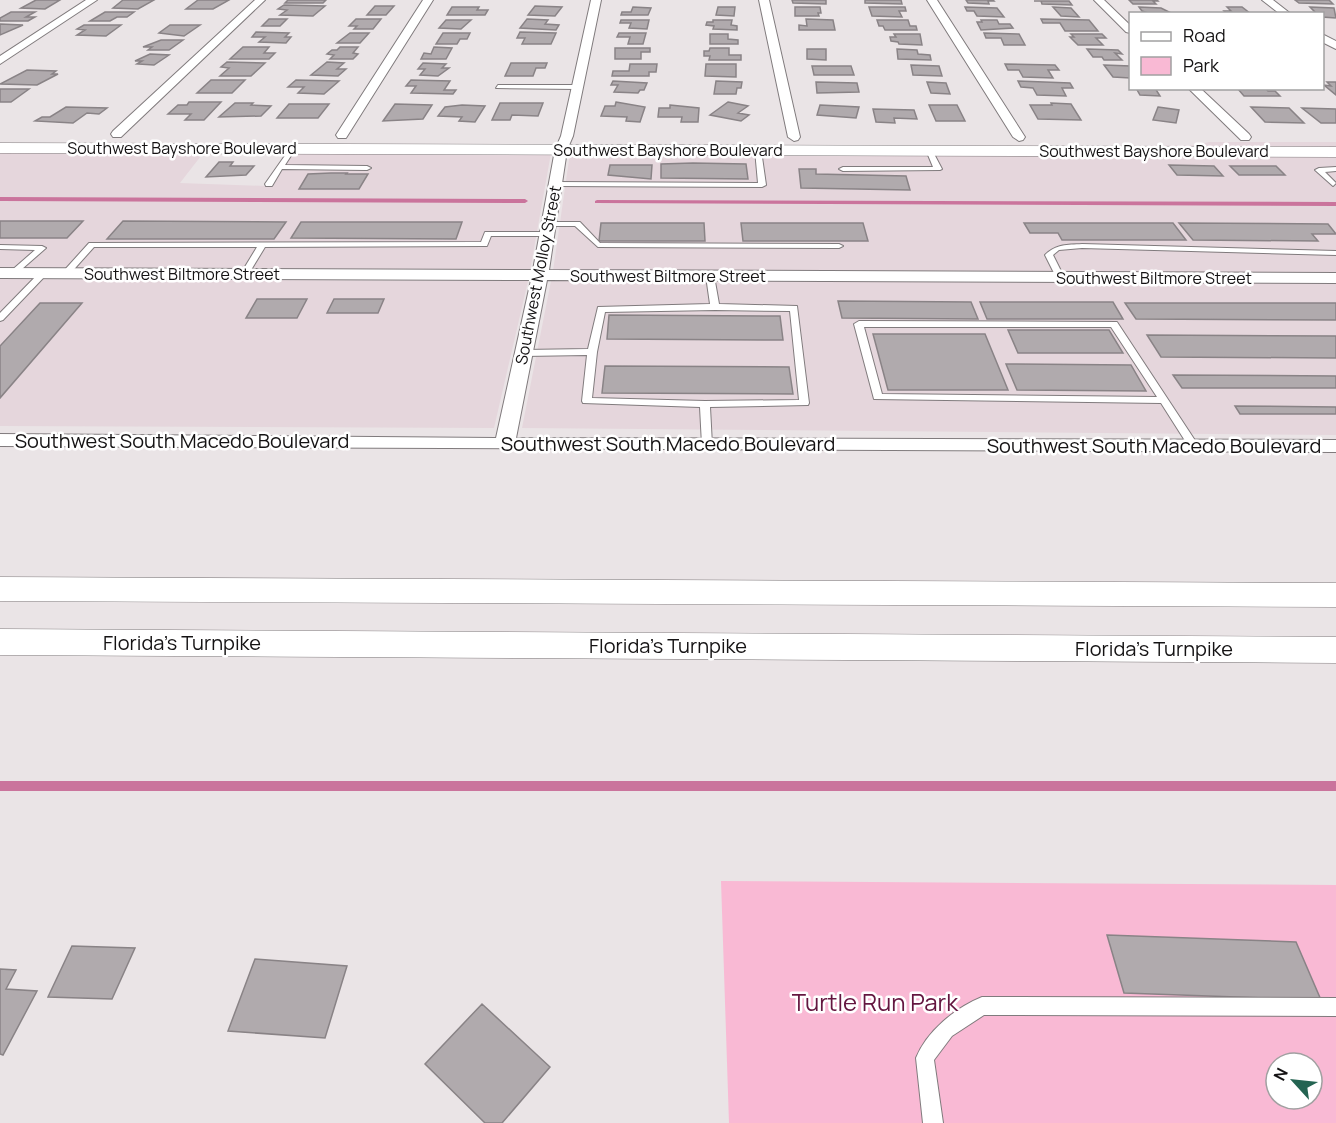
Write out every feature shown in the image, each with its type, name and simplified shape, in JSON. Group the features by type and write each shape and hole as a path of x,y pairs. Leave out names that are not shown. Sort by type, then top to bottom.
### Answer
{"highway":[{"path":"0,589 1336,595"},
{"name":"Florida's Turnpike","path":"0,642 1336,650"}],"main road":[{"name":"Southwest Bayshore Boulevard","path":"0,134 119,141 564,143 794,137 1336,138"},
{"name":"Southwest Bayshore Boulevard","path":"299,141 342,135 758,150 1336,152"},
{"path":"842,150 856,146 985,147 1005,143 1019,137"},
{"path":"1046,151 1044,145 1053,142 1194,142 1205,137"},
{"name":"Southwest Bayshore Boulevard","path":"0,148 119,141"},
{"path":"0,143 77,144 119,141"}],"street":[{"path":"0,61 92,0"},
{"path":"119,141 260,0"},
{"path":"342,135 428,0"},
{"name":"Southwest Molloy Street","path":"505,444 540,276 564,143 596,0"},
{"path":"764,0 794,137"},
{"path":"932,0 1019,137"},
{"path":"1099,0 1129,28"},
{"path":"1267,0 1284,12"},
{"path":"1195,90 1245,137"},
{"name":"Southwest Biltmore Street","path":"7,273 1336,278"},
{"name":"Southwest South Macedo Boulevard","path":"0,440 706,445 1336,446"}],"lane":[{"path":"498,87 577,87"},
{"path":"269,183 299,141"},
{"path":"556,184 762,185 758,150"},
{"path":"843,169 938,169 929,150"},
{"path":"280,167 367,168"},
{"path":"1333,184 1319,170 1336,170"},
{"path":"65,274 92,245 484,244 488,234 577,224 598,245 839,246"},
{"path":"244,274 262,245"},
{"path":"1060,277 1049,255 1057,249 1082,246 1336,253"},
{"path":"0,247 42,248 7,273"},
{"path":"0,318 43,274"},
{"path":"710,276 715,307"},
{"path":"794,308 804,404 587,401 592,352 601,309 794,308"},
{"path":"1162,400 878,397 859,324 1114,324 1193,446"},
{"path":"524,353 592,352"},
{"path":"705,404 706,445"},
{"path":"933,1123 926,1058 946,1030 982,1006 1336,1007"}],"shaded area":[{"path":"1209,142 1336,142 1336,148 1054,147 1198,145"},
{"path":"0,151 204,152 180,183 266,186 289,152 551,153 530,271 0,268"},
{"path":"570,153 1336,155 1336,273 553,271"},
{"path":"0,279 528,281 494,428 0,426"},
{"path":"551,281 1336,283 1336,435 522,428"}],"green space":[{"name":"Turtle Run Park","path":"721,881 1336,885 1336,1123 729,1123"}],"building":[{"path":"36,0 60,0 45,9 21,8"},
{"path":"123,0 154,0 138,9 113,8"},
{"path":"198,0 229,0 213,9 186,9"},
{"path":"288,0 326,0 323,3 285,3"},
{"path":"792,0 826,0 826,4 793,3"},
{"path":"865,0 901,0 902,4 865,3"},
{"path":"966,0 994,1 988,1 989,4 968,3"},
{"path":"1129,0 1158,1 1153,1 1156,4 1133,4"},
{"path":"1295,0 1329,0 1333,4 1299,3"},
{"path":"1041,1 1069,1 1072,5 1042,4"},
{"path":"284,5 325,6 313,16 280,15 287,10 278,9"},
{"path":"375,6 394,6 386,15 367,15"},
{"path":"535,6 562,7 555,16 528,15"},
{"path":"452,7 479,7 477,10 488,10 485,15 447,15"},
{"path":"633,7 651,8 648,15 621,15 622,12 631,12"},
{"path":"718,7 735,7 734,16 716,15"},
{"path":"795,7 820,7 821,13 818,13 819,16 795,16"},
{"path":"869,7 905,7 906,11 899,11 902,17 872,16"},
{"path":"965,7 997,8 1004,17 977,16 974,11 967,11"},
{"path":"1053,7 1071,8 1079,17 1061,16"},
{"path":"1139,7 1161,8 1169,12 1145,12"},
{"path":"1227,7 1242,7 1248,12 1224,11 1231,11"},
{"path":"1310,7 1334,8 1336,18 1324,17 1324,12 1315,12"},
{"path":"11,12 35,12 26,17 35,17 28,21 0,21 0,18"},
{"path":"105,12 134,12 127,17 117,17 110,21 90,21"},
{"path":"269,19 287,19 280,26 262,26"},
{"path":"356,19 381,19 373,29 354,29 357,26 349,26"},
{"path":"527,19 548,20 545,24 559,25 556,30 520,28"},
{"path":"806,19 833,20 835,30 799,30 799,25 807,26"},
{"path":"1041,19 1089,20 1098,31 1065,31 1060,23 1043,23"},
{"path":"446,20 471,20 461,29 439,28"},
{"path":"621,20 649,20 647,29 629,28 631,23 620,23"},
{"path":"713,20 732,20 731,25 737,26 737,30 713,29 714,26 706,25 707,22 713,22"},
{"path":"877,20 908,20 910,26 916,26 917,30 885,30 883,26 879,26"},
{"path":"981,20 997,20 999,24 1010,24 1013,28 981,30 977,22 982,22"},
{"path":"0,24 23,25 0,35"},
{"path":"84,25 121,25 106,36 77,35 85,30 77,29"},
{"path":"170,25 200,25 184,36 159,33"},
{"path":"256,32 289,33 285,37 291,37 286,43 259,42 265,37 252,37"},
{"path":"520,32 556,33 551,44 522,44 525,38 517,38"},
{"path":"350,33 369,33 360,43 337,43"},
{"path":"443,33 470,33 467,39 460,39 457,44 436,44"},
{"path":"619,33 646,33 643,44 628,44 630,37 617,37"},
{"path":"984,33 1019,34 1025,45 1004,45 1001,38 986,38"},
{"path":"710,34 728,34 728,39 738,40 738,44 710,44"},
{"path":"894,34 920,34 922,45 899,44 891,41 890,37 896,37"},
{"path":"1071,34 1102,34 1106,38 1096,38 1103,45 1078,45 1070,37 1074,37"},
{"path":"161,40 183,40 169,50 148,50 152,47 143,47"},
{"path":"243,47 269,47 264,53 275,53 269,59 230,59"},
{"path":"340,47 358,47 353,53 358,54 353,59 330,59 334,55 327,54"},
{"path":"434,47 452,48 446,59 421,59 424,53 431,54"},
{"path":"615,48 650,48 650,52 641,52 641,59 615,59"},
{"path":"710,48 729,48 729,55 741,55 741,60 709,60 710,56 704,56 704,51 709,51"},
{"path":"807,49 826,49 826,60 807,59"},
{"path":"897,49 917,50 918,54 930,55 931,60 898,59"},
{"path":"1087,49 1118,50 1122,54 1115,53 1122,60 1104,60 1102,57 1093,57"},
{"path":"150,54 169,55 154,65 137,64 142,61 135,61"},
{"path":"227,62 265,63 251,76 220,76 229,68 221,67"},
{"path":"327,62 344,63 337,69 346,69 338,76 311,75"},
{"path":"423,63 446,64 442,68 449,68 438,76 420,75 425,69 418,69"},
{"path":"511,63 547,63 545,68 536,68 533,76 505,76"},
{"path":"630,64 657,64 656,72 649,72 649,76 612,76 613,71 629,71"},
{"path":"706,64 736,64 736,77 705,76"},
{"path":"1005,64 1055,65 1059,70 1048,70 1053,78 1023,77 1019,70 1008,70"},
{"path":"911,65 939,66 942,76 913,75"},
{"path":"1104,65 1129,66 1129,78 1113,77"},
{"path":"812,66 851,66 854,75 814,75"},
{"path":"27,70 56,71 52,74 58,74 37,85 0,84"},
{"path":"211,80 245,80 232,93 197,93"},
{"path":"296,80 339,81 324,94 298,93 304,87 288,87"},
{"path":"411,80 450,81 444,90 456,90 453,94 411,93 416,86 406,86"},
{"path":"613,81 647,83 644,90 638,93 614,92 618,85 611,85"},
{"path":"716,81 742,82 736,94 714,94"},
{"path":"1018,81 1070,83 1073,88 1062,88 1066,96 1037,95 1033,88 1021,87"},
{"path":"816,82 857,83 859,92 817,93"},
{"path":"927,82 946,83 950,94 931,93"},
{"path":"1327,82 1336,82 1336,95 1324,85 1331,86"},
{"path":"0,89 29,89 11,102 0,102"},
{"path":"1137,90 1156,90 1160,96 1140,95"},
{"path":"1239,90 1275,91 1280,96 1244,96"},
{"path":"189,102 221,102 204,120 185,120 191,114 168,114 178,105 187,105"},
{"path":"616,102 645,107 640,122 626,121 627,117 601,116 605,106 615,106"},
{"path":"728,102 748,106 738,113 749,115 741,121 710,115"},
{"path":"235,103 271,106 261,116 219,117"},
{"path":"500,103 543,103 538,116 512,115 510,120 492,120"},
{"path":"1051,103 1071,104 1081,120 1038,119 1030,105 1052,105"},
{"path":"289,104 329,104 318,118 277,118"},
{"path":"395,104 432,105 423,119 383,121"},
{"path":"670,105 699,108 698,122 681,122 682,117 658,117 659,108 670,108"},
{"path":"820,105 859,107 856,118 817,115"},
{"path":"929,105 957,105 965,121 936,121"},
{"path":"485,106 475,122 459,121 462,117 438,116 445,107"},
{"path":"66,107 107,108 99,114 87,113 73,123 35,121 42,117 50,117"},
{"path":"1158,107 1179,110 1176,123 1153,120"},
{"path":"1251,107 1289,108 1304,123 1265,122"},
{"path":"1302,108 1336,109 1336,123 1321,123"},
{"path":"873,109 914,110 917,119 894,118 895,123 876,122"},
{"path":"219,162 233,162 230,166 254,166 246,175 206,177"},
{"path":"661,164 746,164 748,179 661,178"},
{"path":"610,165 652,165 651,179 608,175"},
{"path":"1169,165 1214,166 1223,176 1177,175"},
{"path":"1230,166 1276,166 1285,175 1239,175"},
{"path":"799,169 816,169 816,174 906,176 910,190 801,188"},
{"path":"308,174 368,174 359,189 299,189"},
{"path":"0,221 83,221 67,238 0,238"},
{"path":"123,221 286,222 274,239 107,239"},
{"path":"301,222 462,222 456,239 291,238"},
{"path":"601,223 704,223 705,241 599,241"},
{"path":"741,223 863,223 868,241 743,241"},
{"path":"1024,223 1173,223 1186,240 1062,240 1058,233 1030,233"},
{"path":"1179,223 1328,224 1336,234 1312,234 1318,241 1193,240"},
{"path":"257,299 307,299 297,318 246,318"},
{"path":"334,299 384,299 378,313 327,313"},
{"path":"838,301 971,302 978,319 842,318"},
{"path":"980,302 1113,302 1123,319 987,319"},
{"path":"40,303 82,303 0,398 0,346"},
{"path":"1125,303 1336,303 1336,320 1136,319"},
{"path":"609,315 780,316 783,340 607,339"},
{"path":"1008,330 1109,330 1123,353 1018,353"},
{"path":"873,334 985,334 1008,390 888,390"},
{"path":"1147,335 1336,336 1336,358 1161,357"},
{"path":"1006,364 1131,365 1146,391 1017,390"},
{"path":"605,366 789,367 793,394 602,393"},
{"path":"1173,375 1336,376 1336,388 1182,388"},
{"path":"1235,406 1336,407 1336,414 1240,414"},
{"path":"1107,935 1296,942 1321,1000 1124,993"},
{"path":"72,946 135,948 112,999 48,997"},
{"path":"255,959 347,966 325,1038 228,1031"},
{"path":"0,969 16,970 6,989 37,991 3,1055 0,1054"},
{"path":"482,1004 550,1067 502,1123 485,1123 425,1064"}],"waterway":[{"path":"0,199 525,201"},
{"path":"597,202 1336,204"},
{"path":"0,786 1336,786"}]}
